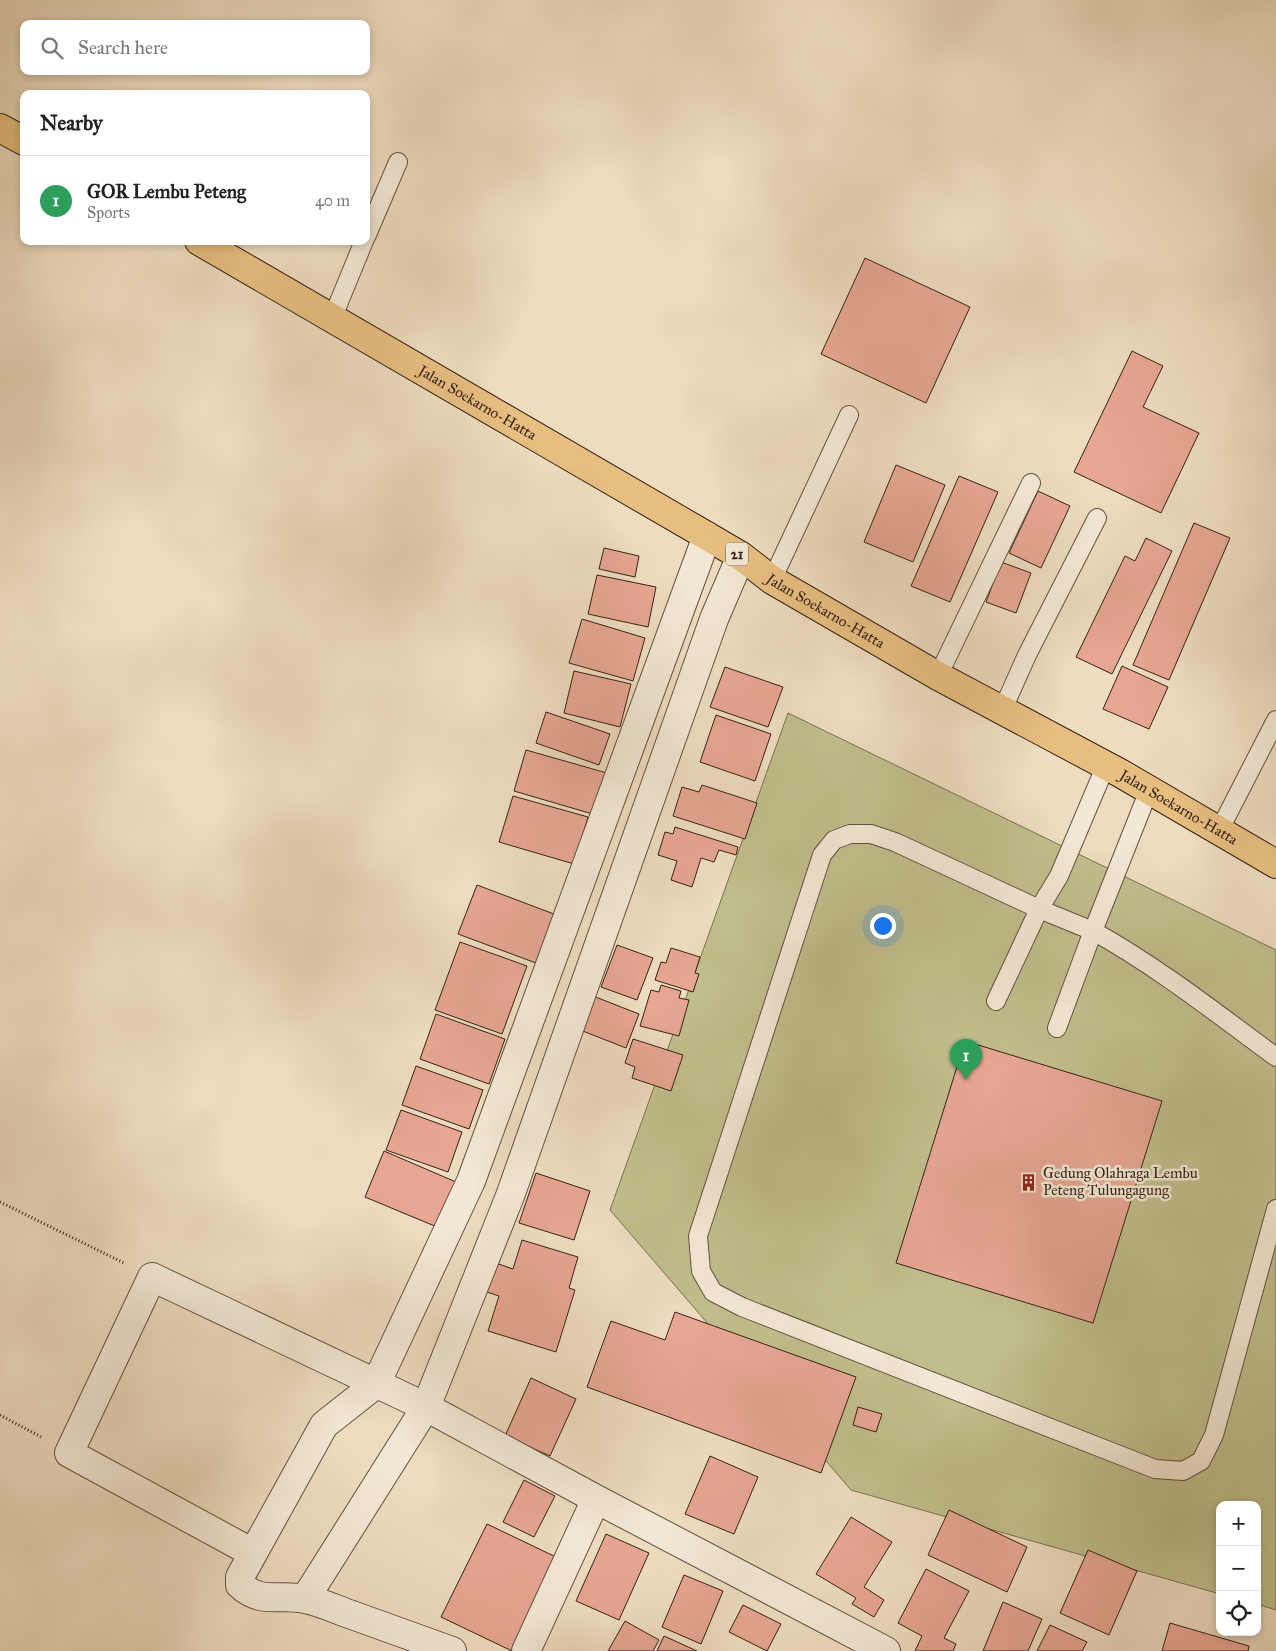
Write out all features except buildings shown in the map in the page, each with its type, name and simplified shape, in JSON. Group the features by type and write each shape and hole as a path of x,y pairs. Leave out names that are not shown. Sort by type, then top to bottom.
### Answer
{"highway":[{"path":"0,128 20,139"},
{"name":"Jalan Soekarno-Hatta","path":"206,245 741,556 772,580 938,676 1106,765 1276,864"}],"street":[{"path":"452,1651 305,1599 274,1596 258,1597 248,1593 240,1585 240,1577 324,1425 376,1384 471,1181 707,536"},
{"path":"305,1599 426,1407 510,1196 714,619 741,556"},
{"path":"573,904 609,916"},
{"path":"471,1181 510,1196"},
{"path":"253,1553 69,1453 152,1277 426,1407 596,1499 886,1651"},
{"path":"526,1651 596,1499"}],"lane":[{"path":"370,228 398,162"},
{"path":"332,320 362,245"},
{"path":"772,580 849,415"},
{"path":"938,676 1030,483"},
{"path":"1002,711 1027,655 1097,518"},
{"path":"1219,831 1276,720"},
{"path":"996,1001 1039,909 1059,876 1106,765"},
{"path":"1058,1028 1093,931 1149,790"},
{"path":"1276,1057 1161,973 1093,931 1039,909 895,842 871,834 850,834 834,840 822,855 698,1236 701,1271 714,1292 742,1307 1155,1469 1183,1471 1201,1461 1214,1435 1276,1209"}],"path":[{"path":"0,1202 152,1277"},
{"path":"0,1415 69,1453"}],"shaded area":[{"path":"788,713 1276,950 1276,1610 1261,1605 1261,1501 1216,1501 1216,1593 851,1490 610,1210"}],"place":[{"name":"GOR Lembu Peteng","path":"966,1080"},
{"name":"Gedung Olahraga Lembu Peteng Tulungagung","path":"1029,1182"}]}
